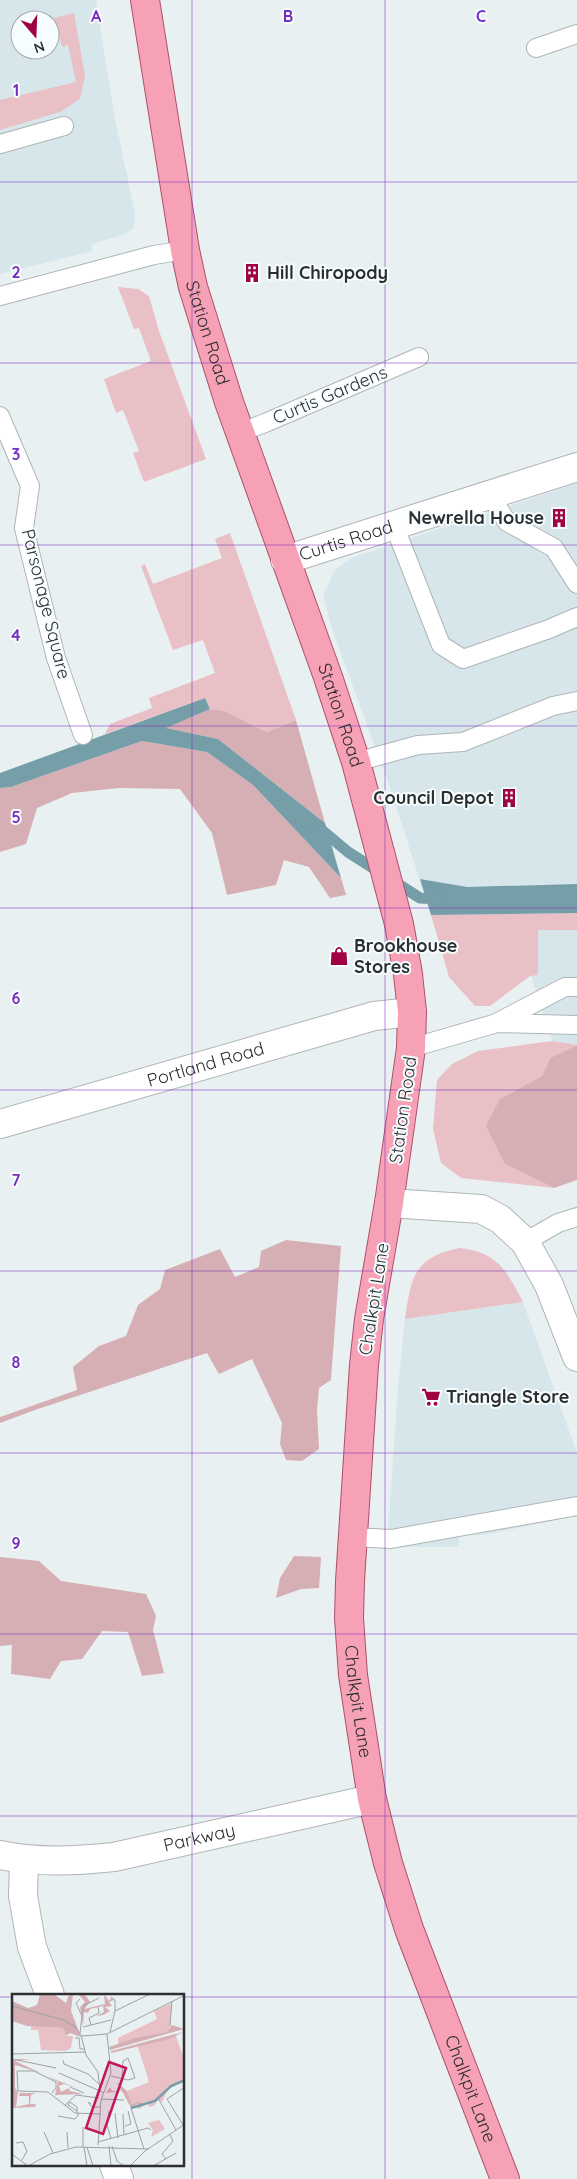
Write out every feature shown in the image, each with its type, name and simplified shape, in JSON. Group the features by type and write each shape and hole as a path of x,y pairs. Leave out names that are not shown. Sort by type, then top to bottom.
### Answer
{"main road":[{"name":"Station Road","path":"145,0 184,250 193,288 229,402 328,677 356,762 400,924 412,1012 411,1048 389,1203"},
{"name":"Chalkpit Lane","path":"389,1203 369,1319 352,1538 349,1618 353,1675 372,1799 388,1863 409,1928 505,2179"}],"street":[{"name":"Curtis Road","path":"285,560 577,467"},
{"name":"Portland Road","path":"0,1124 374,1016 412,1012"},
{"path":"389,1203 481,1209 500,1219 525,1242 549,1285 577,1357"},
{"name":"Parkway","path":"50,1994 32,1946 23,1896 12,1857 73,1862 114,1857 372,1799"},
{"path":"114,2166 119,2179"}],"lane":[{"path":"536,48 577,34"},
{"path":"0,144 64,126"},
{"path":"0,296 154,255 184,250"},
{"name":"Curtis Gardens","path":"241,432 265,424 419,356"},
{"name":"Parsonage Square","path":"0,416 30,486 24,528 56,658 83,735"},
{"path":"490,495 507,522 554,548 577,584"},
{"path":"394,525 441,645 463,658 549,629 577,617"},
{"path":"356,762 418,745 463,742 553,706 577,701"},
{"path":"411,1048 497,1022 566,987 577,987"},
{"path":"497,1022 577,1025"},
{"path":"525,1242 558,1223 577,1217"},
{"path":"352,1538 391,1539 577,1506"}],"shaded area":[{"path":"0,0 96,0 114,114 135,214 134,228 125,234 92,244 92,251 0,274"},
{"path":"74,13 85,76 80,99 60,112 0,130 0,100 76,82 68,45 62,47 60,40 60,16"},
{"path":"118,287 138,289 149,296 159,331 206,459 144,482 133,453 139,451 123,410 116,413 104,379 151,361 139,328 134,329"},
{"path":"577,483 577,1047 552,1041 531,976 529,914 431,915 390,788 332,629 323,596 334,571 351,558"},
{"path":"230,533 296,720 267,732 224,711 210,709 205,698 105,734 110,724 152,708 149,698 215,673 203,640 173,650 141,566 145,564 153,584 222,558 215,539"},
{"path":"210,709 224,711 267,732 296,720 325,823 218,739 165,728"},
{"path":"142,741 207,752 253,785 341,878 346,895 330,898 309,867 284,860 276,885 227,895 212,833 180,789 119,788 72,793 37,808 26,844 0,852 0,788 11,787"},
{"path":"577,913 577,930 538,930 538,975 530,976 490,1006 475,1006 449,977 431,915"},
{"path":"552,1041 577,1045 550,1058 542,1076 500,1099 505,1164 554,1188 461,1178 441,1163 433,1129 437,1080 452,1064 478,1051"},
{"path":"577,1045 577,1180 554,1188 505,1164 486,1126 500,1099 542,1076 550,1058"},
{"path":"286,1240 341,1246 331,1380 319,1388 317,1410 319,1449 302,1461 286,1460 280,1444 282,1423 252,1359 219,1374 207,1353 0,1423 0,1417 77,1390 73,1367 99,1346 126,1336 138,1305 160,1289 165,1270 220,1249 235,1277 259,1267 261,1251"},
{"path":"460,1248 483,1254 499,1265 512,1281 523,1302 405,1319 413,1280 424,1263 445,1252"},
{"path":"523,1302 577,1453 577,1516 483,1535 459,1535 459,1547 387,1547 398,1387 405,1319"},
{"path":"294,1556 321,1557 319,1588 301,1589 276,1598 280,1578"},
{"path":"0,1557 39,1561 61,1581 146,1594 156,1616 153,1630 164,1673 142,1676 128,1632 102,1631 82,1659 61,1661 50,1679 11,1674 12,1645 0,1646"}],"water":[{"path":"205,698 210,709 166,728 218,739 325,823 341,878 253,785 207,752 142,741 11,787 0,788 0,773"},
{"path":"420,879 467,887 577,884 577,913 431,915"}],"waterway":[{"path":"317,826 348,852 420,898 440,899"}],"place":[{"name":"Hill Chiropody","path":"252,273"},
{"name":"Newrella House","path":"559,518"},
{"name":"Council Depot","path":"509,798"},
{"name":"Brookhouse Stores","path":"339,956"},
{"name":"Triangle Store","path":"431,1397"}]}
